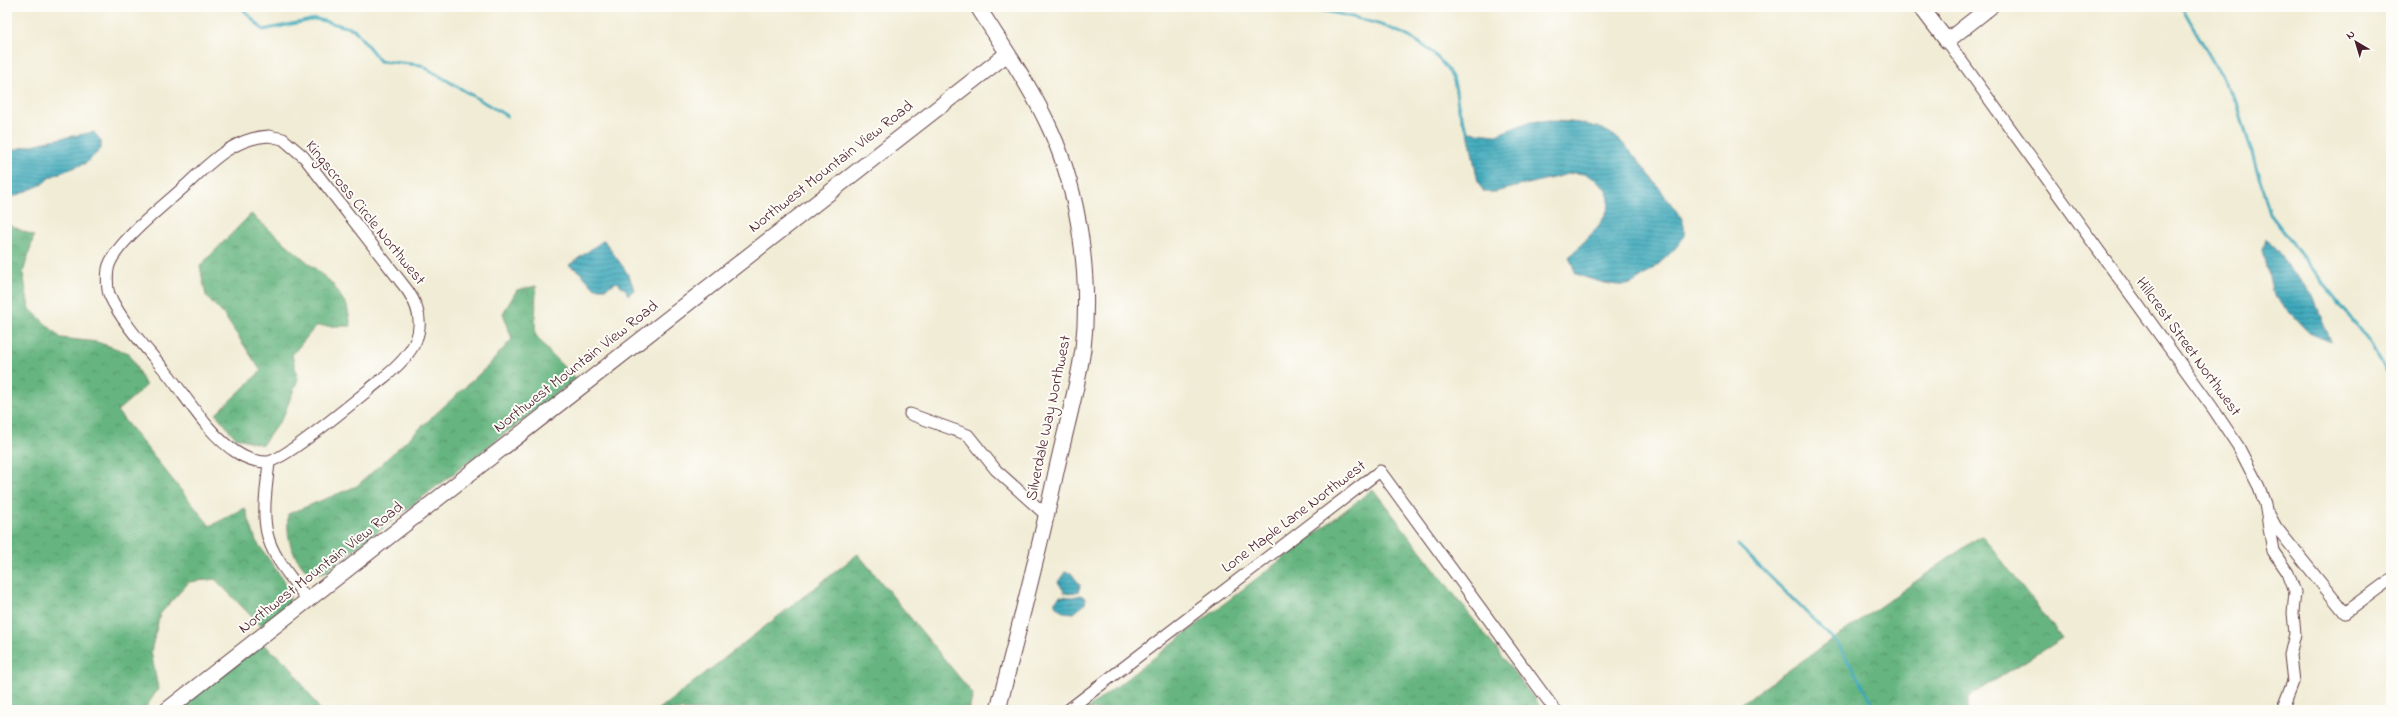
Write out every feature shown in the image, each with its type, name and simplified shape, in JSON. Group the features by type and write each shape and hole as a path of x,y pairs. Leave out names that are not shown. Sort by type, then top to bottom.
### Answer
{"street":[{"name":"Silverdale Way Northwest","path":"978,7 1008,54 1043,115 1059,152 1074,202 1084,264 1086,313 1082,350 1047,516 998,710"},
{"path":"1921,7 1947,41 1990,7"},
{"name":"Hillcrest Street Northwest","path":"1947,41 2212,407 2238,446 2265,504 2273,550 2288,573 2295,592 2293,613 2295,634 2290,655 2293,682 2282,710"},
{"name":"Northwest Mountain View Road","path":"167,710 308,601 742,259 1008,54"},
{"name":"Kingscross Circle Northwest","path":"269,136 284,139 304,157 408,290 417,304 419,316 417,338 406,358 298,445 269,462 248,458 235,452 215,434 123,318 109,292 108,268 114,254 131,235 213,160 231,146 253,137 269,136"},
{"path":"910,414 968,435 996,470 1047,516"},
{"path":"269,462 265,519 267,534 276,556 308,601"},
{"name":"Lone Maple Lane Northwest","path":"1068,710 1380,471 1555,710"},
{"path":"2265,504 2276,527 2345,614 2391,579"}],"green space":[{"path":"251,214 332,283 347,306 351,326 316,326 292,355 298,379 283,417 262,445 235,437 216,414 261,371 224,315 206,296 200,266"},
{"path":"7,224 34,236 23,273 29,308 61,338 97,342 129,353 146,386 117,411 210,526 245,508 256,541 289,588 290,602 261,626 215,579 189,582 160,614 151,651 158,689 144,710 7,710"},
{"path":"536,286 535,334 550,353 576,379 324,573 309,573 294,553 291,546 288,532 288,514 357,486 488,366 512,339 503,313 517,290"},
{"path":"1373,489 1543,710 1086,710"},
{"path":"1982,535 2062,638 1968,697 1968,710 1732,710"},
{"path":"858,554 973,694 969,710 658,710"},
{"path":"259,641 289,665 320,710 168,710"}],"water":[{"path":"1531,121 1582,123 1610,133 1628,148 1681,217 1684,225 1683,238 1666,258 1633,283 1627,285 1609,284 1576,274 1569,257 1600,223 1606,213 1609,203 1607,193 1601,184 1588,176 1573,173 1495,192 1484,192 1478,182 1468,132 1496,135"},
{"path":"94,132 101,141 101,149 86,163 50,177 43,184 13,197 7,195 7,153 9,151 52,140"},
{"path":"2266,238 2313,296 2331,342 2309,333 2273,295 2263,249"},
{"path":"604,240 625,270 632,283 634,290 628,295 626,290 617,282 606,288 594,288 581,273 569,265"},
{"path":"1065,572 1071,573 1080,585 1079,591 1069,594 1065,593 1058,582"},
{"path":"1081,595 1086,599 1085,604 1074,613 1063,612 1055,605 1055,601 1060,596 1072,597"}],"waterway":[{"path":"241,7 263,30 316,19 354,29 380,61 421,65 507,116"},
{"path":"1306,7 1368,21 1408,36 1426,47 1441,61 1453,79 1457,102 1468,132"},
{"path":"2182,7 2238,106 2270,214 2369,342 2386,372"},
{"path":"1738,545 1838,644 1877,710"}]}
